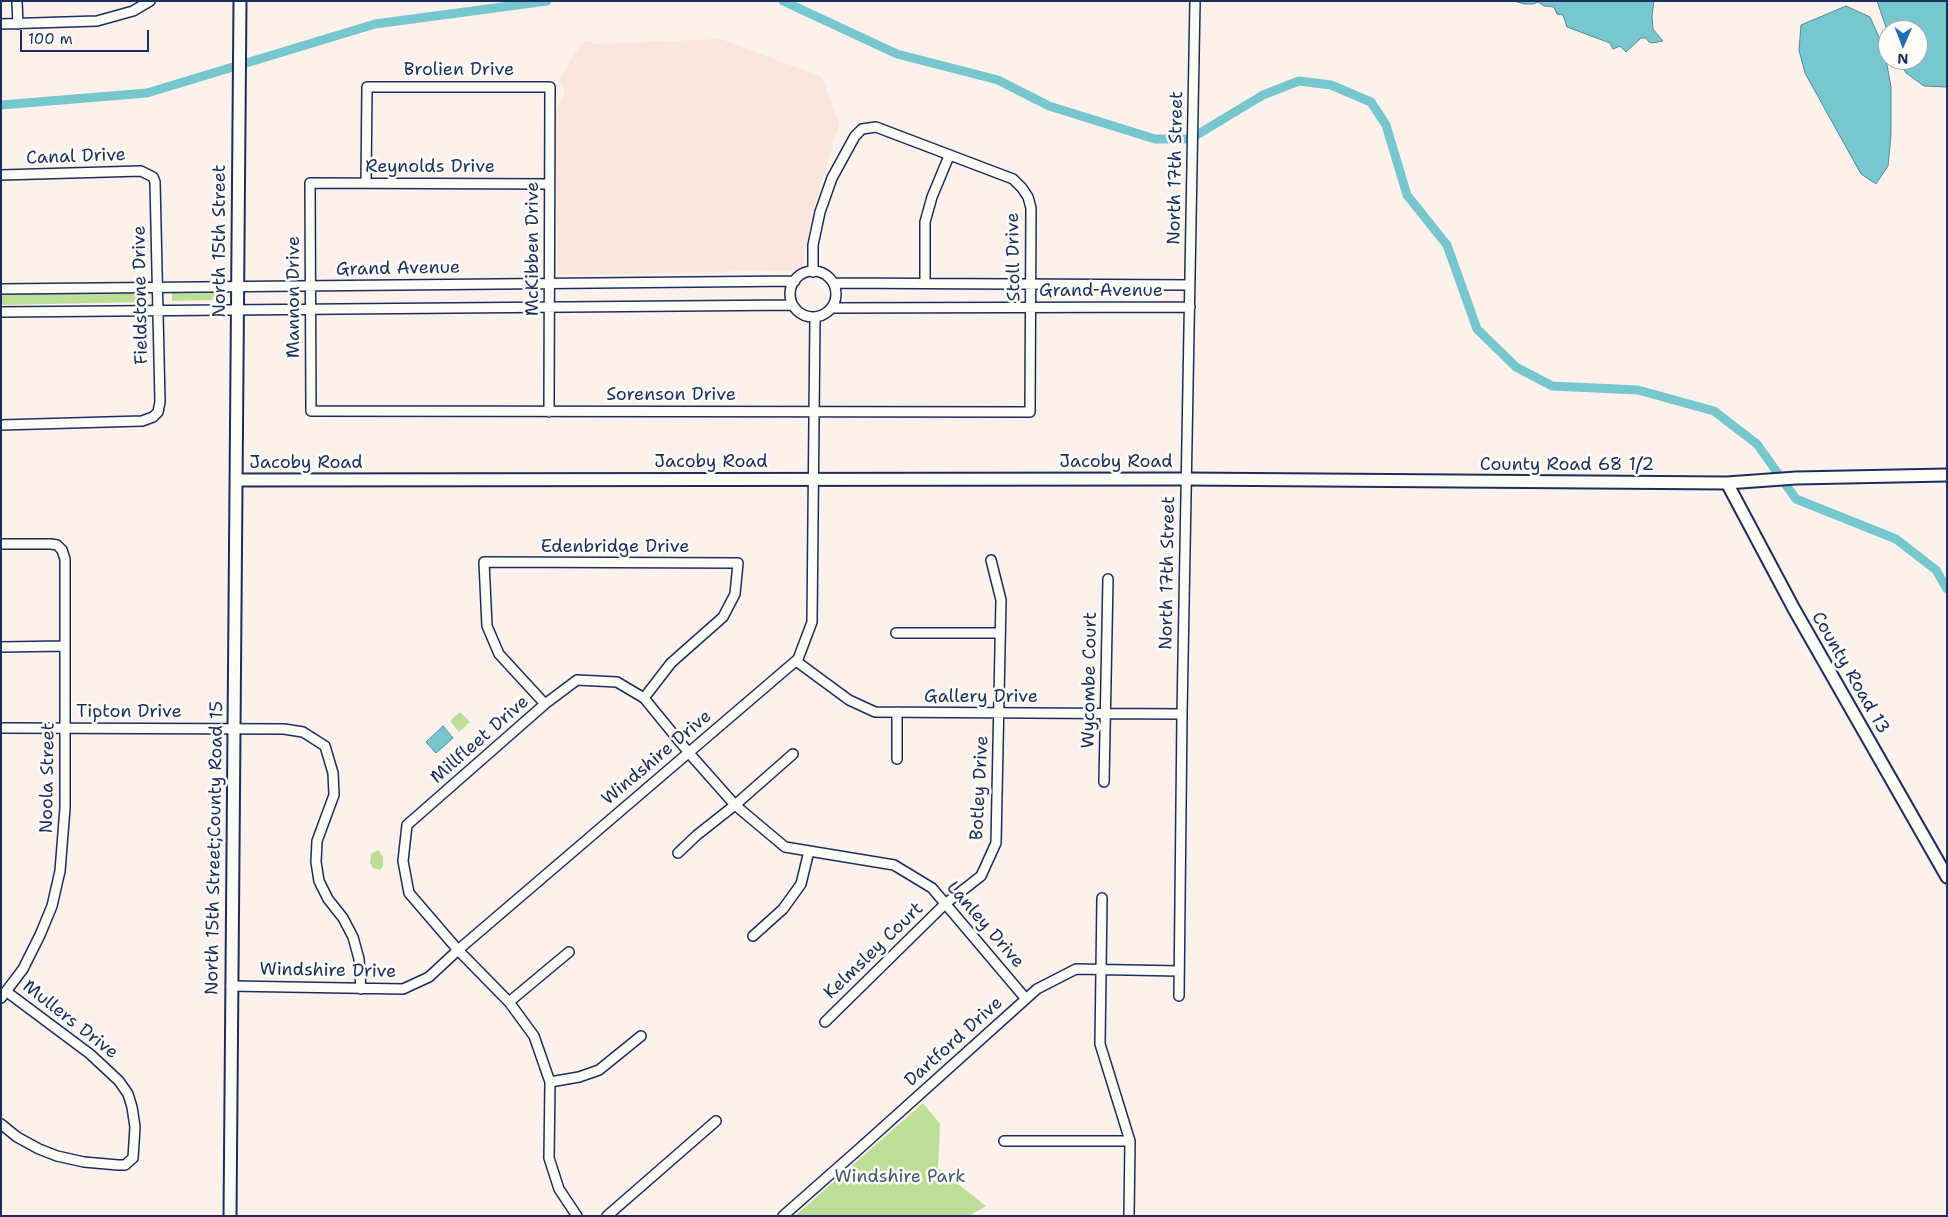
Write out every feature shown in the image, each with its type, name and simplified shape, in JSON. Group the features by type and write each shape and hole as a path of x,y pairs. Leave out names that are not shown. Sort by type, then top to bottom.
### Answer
{"street":[{"path":"17,1 18,24"},
{"path":"1,24 97,21 133,11 150,1"},
{"name":"North 15th Street","path":"236,480 240,1"},
{"name":"North 17th Street","path":"1179,996 1182,714 1195,1"},
{"name":"Brolien Drive","path":"366,183 367,87 550,87"},
{"name":"McKibben Drive","path":"550,87 550,412"},
{"name":"Stoll Drive","path":"814,272 814,245 820,212 832,178 855,136 862,129 876,127 1013,179 1028,197 1031,208 1030,412"},
{"path":"925,283 925,222 932,197 949,156"},
{"name":"Canal Drive","path":"1,175 141,171 151,175"},
{"name":"Fieldstone Drive","path":"1,425 142,421 148,420 156,414 160,402 155,182 151,175"},
{"name":"Reynolds Drive","path":"310,183 549,184"},
{"name":"Mannon Drive","path":"310,183 312,411"},
{"path":"814,272 824,274 834,283 836,293 836,300 832,308 826,313 815,317 804,315 793,305 791,291 795,281 803,274 814,272"},
{"name":"Grand Avenue","path":"1,289 795,281"},
{"name":"Grand Avenue","path":"834,283 1190,285"},
{"path":"1,312 793,305"},
{"name":"Grand Avenue","path":"832,308 1190,307"},
{"name":"Windshire Drive","path":"231,986 403,989 429,977 458,950 796,661 812,622 815,317"},
{"name":"Sorenson Drive","path":"312,411 1030,412"},
{"name":"County Road 68 1/2","path":"1186,479 1583,484 1726,483 1765,479 1947,475"},
{"name":"Jacoby Road","path":"236,480 1186,479"},
{"name":"North 15th Street;County Road 15","path":"230,1216 236,480"},
{"name":"County Road 13","path":"1726,483 1804,626 1947,877"},
{"name":"Noola Street","path":"1,544 41,543 57,546 62,550 65,559 65,808 60,871 57,888 40,935 23,969 4,995"},
{"name":"Botley Drive","path":"946,904 981,876 996,842 1001,600 991,560"},
{"name":"Edenbridge Drive","path":"545,704 500,654 487,626 484,562 738,563 735,594 724,617 671,663 644,698"},
{"name":"Wycombe Court","path":"1104,782 1108,578"},
{"path":"896,633 1000,633"},
{"path":"1,648 65,646"},
{"name":"Gallery Drive","path":"796,661 849,700 875,712 1182,714"},
{"name":"Millfleet Drive","path":"577,1216 559,1188 549,1158 550,1082 534,1036 509,1002 458,950 409,893 403,860 407,825 545,704 577,680 617,682 644,698 689,753"},
{"path":"897,712 897,759"},
{"name":"Tipton Drive","path":"1,728 284,729 303,732 325,746 333,773 334,795 317,841 316,862 319,881 328,899 343,918 353,937 359,959 361,989"},
{"name":"Lanley Drive","path":"689,753 735,805 785,847 894,865 932,888 1026,999"},
{"path":"678,853 793,754"},
{"path":"753,936 783,909 801,884 809,851"},
{"path":"1102,898 1100,1044 1130,1141 1129,1216"},
{"name":"Kelmsley Court","path":"825,1022 946,904"},
{"path":"509,1002 569,952"},
{"name":"Dartford Drive","path":"783,1216 859,1150 1036,989 1076,969 1179,971"},
{"name":"Mullers Drive","path":"1,1124 17,1137 57,1156 84,1162 118,1165 125,1164 134,1158 135,1127 132,1108 128,1094 119,1081 90,1054 4,995"},
{"path":"550,1082 579,1077 599,1070 641,1036"},
{"path":"607,1216 716,1121"},
{"path":"1004,1140 1130,1141"}],"shaded area":[{"path":"721,39 822,77 839,124 810,222 802,270 558,275 555,111 565,94 560,77 583,41 599,44"}],"green space":[{"path":"146,289 146,302 1,305 1,292"},
{"path":"172,289 216,291 217,295 212,300 172,301"},
{"path":"460,712 470,722 459,732 450,721"},
{"path":"378,850 383,857 383,866 380,870 373,868 370,863 371,854"},
{"name":"Windshire Park","path":"923,1103 940,1124 938,1168 986,1206 969,1216 795,1216"}],"water":[{"path":"1513,1 1654,1 1653,29 1663,41 1652,43 1646,38 1641,38 1626,52 1620,46 1613,49 1610,43 1567,27 1563,15 1557,14 1554,7 1544,6 1538,2 1525,4"},
{"path":"1877,1 1947,1 1947,87 1924,86 1904,70 1928,70 1928,20 1884,20"},
{"path":"1846,6 1870,17 1878,35 1878,70 1888,70 1891,87 1891,135 1888,166 1876,184 1861,174 1805,73 1799,50 1801,25"},
{"path":"443,726 453,738 436,753 426,742"}],"waterway":[{"path":"1,105 147,93 375,24 547,1"},
{"path":"783,1 897,54 998,80 1049,106 1155,139 1190,139 1263,95 1299,81 1331,85 1371,102 1386,125 1407,195 1447,245 1477,329 1516,367 1552,386 1638,390 1714,411 1757,444 1796,499 1896,539 1936,570 1947,589"}]}
